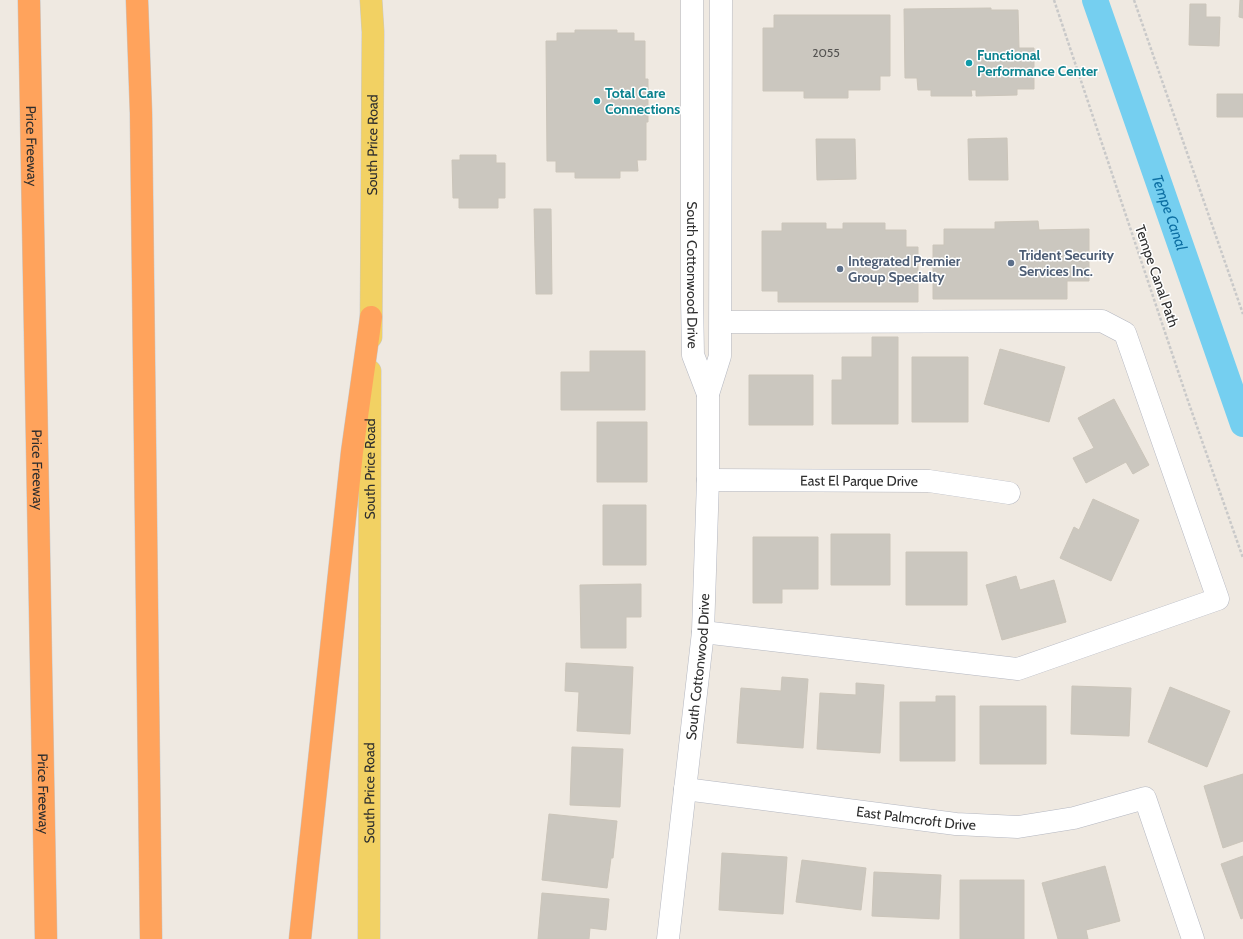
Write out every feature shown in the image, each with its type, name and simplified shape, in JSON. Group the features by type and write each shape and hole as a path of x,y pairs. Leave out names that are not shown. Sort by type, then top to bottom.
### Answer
{"highway":[{"name":"Price Freeway","path":"29,0 46,939"},
{"path":"138,0 141,113 151,939"},
{"path":"300,939 352,452 371,317"}],"main road":[{"name":"South Price Road","path":"369,939 373,32 371,0"}],"street":[{"name":"South Cottonwood Drive","path":"692,0 693,355 708,394"},
{"name":"South Cottonwood Drive","path":"668,939 703,632 708,480 708,394 720,356 721,0"},
{"name":"South Cottonwood Drive","path":"692,154 697,155 702,160 706,181 710,190 714,195 721,196"},
{"path":"703,632 1018,669 1218,599 1125,333 1102,321 721,322"},
{"name":"East El Parque Drive","path":"708,480 929,481 1009,493"},
{"name":"East Palmcroft Drive","path":"685,789 956,824 1018,827 1074,818 1146,798 1193,939"}],"path":[{"name":"Tempe Canal Path","path":"1054,0 1187,398 1243,558"},
{"path":"1134,0 1243,314"}],"building":[{"path":"1240,0 1243,0 1243,18 1239,17"},
{"path":"1190,4 1206,4 1206,17 1220,17 1219,46 1189,45"},
{"name":"Functional Performance Center","path":"991,8 991,10 1018,10 1019,48 1034,48 1034,89 1017,89 1017,95 976,96 976,90 971,90 972,96 931,96 931,90 918,90 917,78 905,78 904,9"},
{"path":"774,15 890,15 890,76 880,76 880,90 848,90 848,98 804,98 804,91 763,91 763,28 774,28"},
{"name":"Total Care Connections","path":"575,30 617,30 617,33 634,33 634,41 645,41 645,79 648,79 646,160 637,160 638,171 620,171 620,178 575,178 575,172 556,172 556,161 547,161 546,41 557,41 557,33 575,33"},
{"path":"1217,94 1243,94 1243,117 1217,117"},
{"path":"1007,138 1008,180 969,180 968,139"},
{"path":"816,139 855,139 856,179 817,180"},
{"path":"460,155 496,155 496,163 505,163 505,198 498,198 498,208 459,208 459,198 453,198 452,160 460,160"},
{"path":"534,209 551,209 552,294 536,294"},
{"name":"Trident Security Services Inc.","path":"1038,221 1039,230 1089,229 1089,281 1067,281 1067,299 933,299 933,245 944,245 944,229 995,229 995,222"},
{"name":"Integrated Premier Group Specialty","path":"782,223 826,223 826,229 843,229 843,223 885,223 885,230 906,230 906,247 918,247 918,302 778,302 778,291 762,291 762,231 782,231"},
{"path":"872,337 898,337 898,424 832,424 832,380 842,380 842,357 872,357"},
{"path":"1000,349 1065,367 1049,422 984,404"},
{"path":"590,351 645,351 645,410 561,410 561,372 590,372"},
{"path":"912,357 968,357 968,422 912,422"},
{"path":"749,375 813,375 813,425 749,425"},
{"path":"1114,399 1149,465 1133,474 1126,462 1086,483 1073,458 1094,448 1078,418"},
{"path":"597,422 647,422 647,482 597,482"},
{"path":"1093,499 1139,520 1111,581 1060,558 1074,527 1079,530"},
{"path":"603,505 646,505 646,565 603,565"},
{"path":"831,534 890,534 890,585 831,585"},
{"path":"753,537 818,537 818,589 782,589 782,603 753,603"},
{"path":"906,552 967,552 967,605 906,605"},
{"path":"1016,576 1020,590 1054,580 1066,622 1002,640 986,585"},
{"path":"641,584 641,617 626,617 626,648 581,648 580,585"},
{"path":"566,663 633,667 630,734 577,731 579,692 565,691"},
{"path":"782,677 808,679 803,748 737,743 741,688 781,691"},
{"path":"856,683 884,685 880,753 817,749 820,693 856,695"},
{"path":"1072,686 1131,688 1129,736 1071,734"},
{"path":"1170,687 1230,711 1207,767 1148,742"},
{"path":"936,696 955,696 955,761 900,761 900,702 936,702"},
{"path":"980,706 1046,706 1046,764 980,764"},
{"path":"572,747 623,749 620,807 570,805"},
{"path":"1243,774 1243,841 1223,848 1204,786"},
{"path":"549,814 617,821 613,858 611,858 607,888 542,880"},
{"path":"722,853 787,857 783,914 719,910"},
{"path":"1243,856 1243,918 1241,919 1221,864"},
{"path":"802,860 866,868 861,910 796,902"},
{"path":"1105,866 1120,921 1086,930 1088,939 1058,939 1042,883"},
{"path":"874,872 941,875 939,919 872,916"},
{"path":"960,880 1024,880 1024,939 960,939"},
{"path":"542,893 609,899 606,930 590,928 589,939 538,939"}],"waterway":[{"name":"Tempe Canal","path":"1095,0 1243,424"}],"place":[{"name":"Functional Performance Center","path":"969,63"},
{"name":"Total Care Connections","path":"597,101"},
{"name":"Trident Security Services Inc.","path":"1011,263"},
{"name":"Integrated Premier Group Specialty","path":"840,269"}]}
